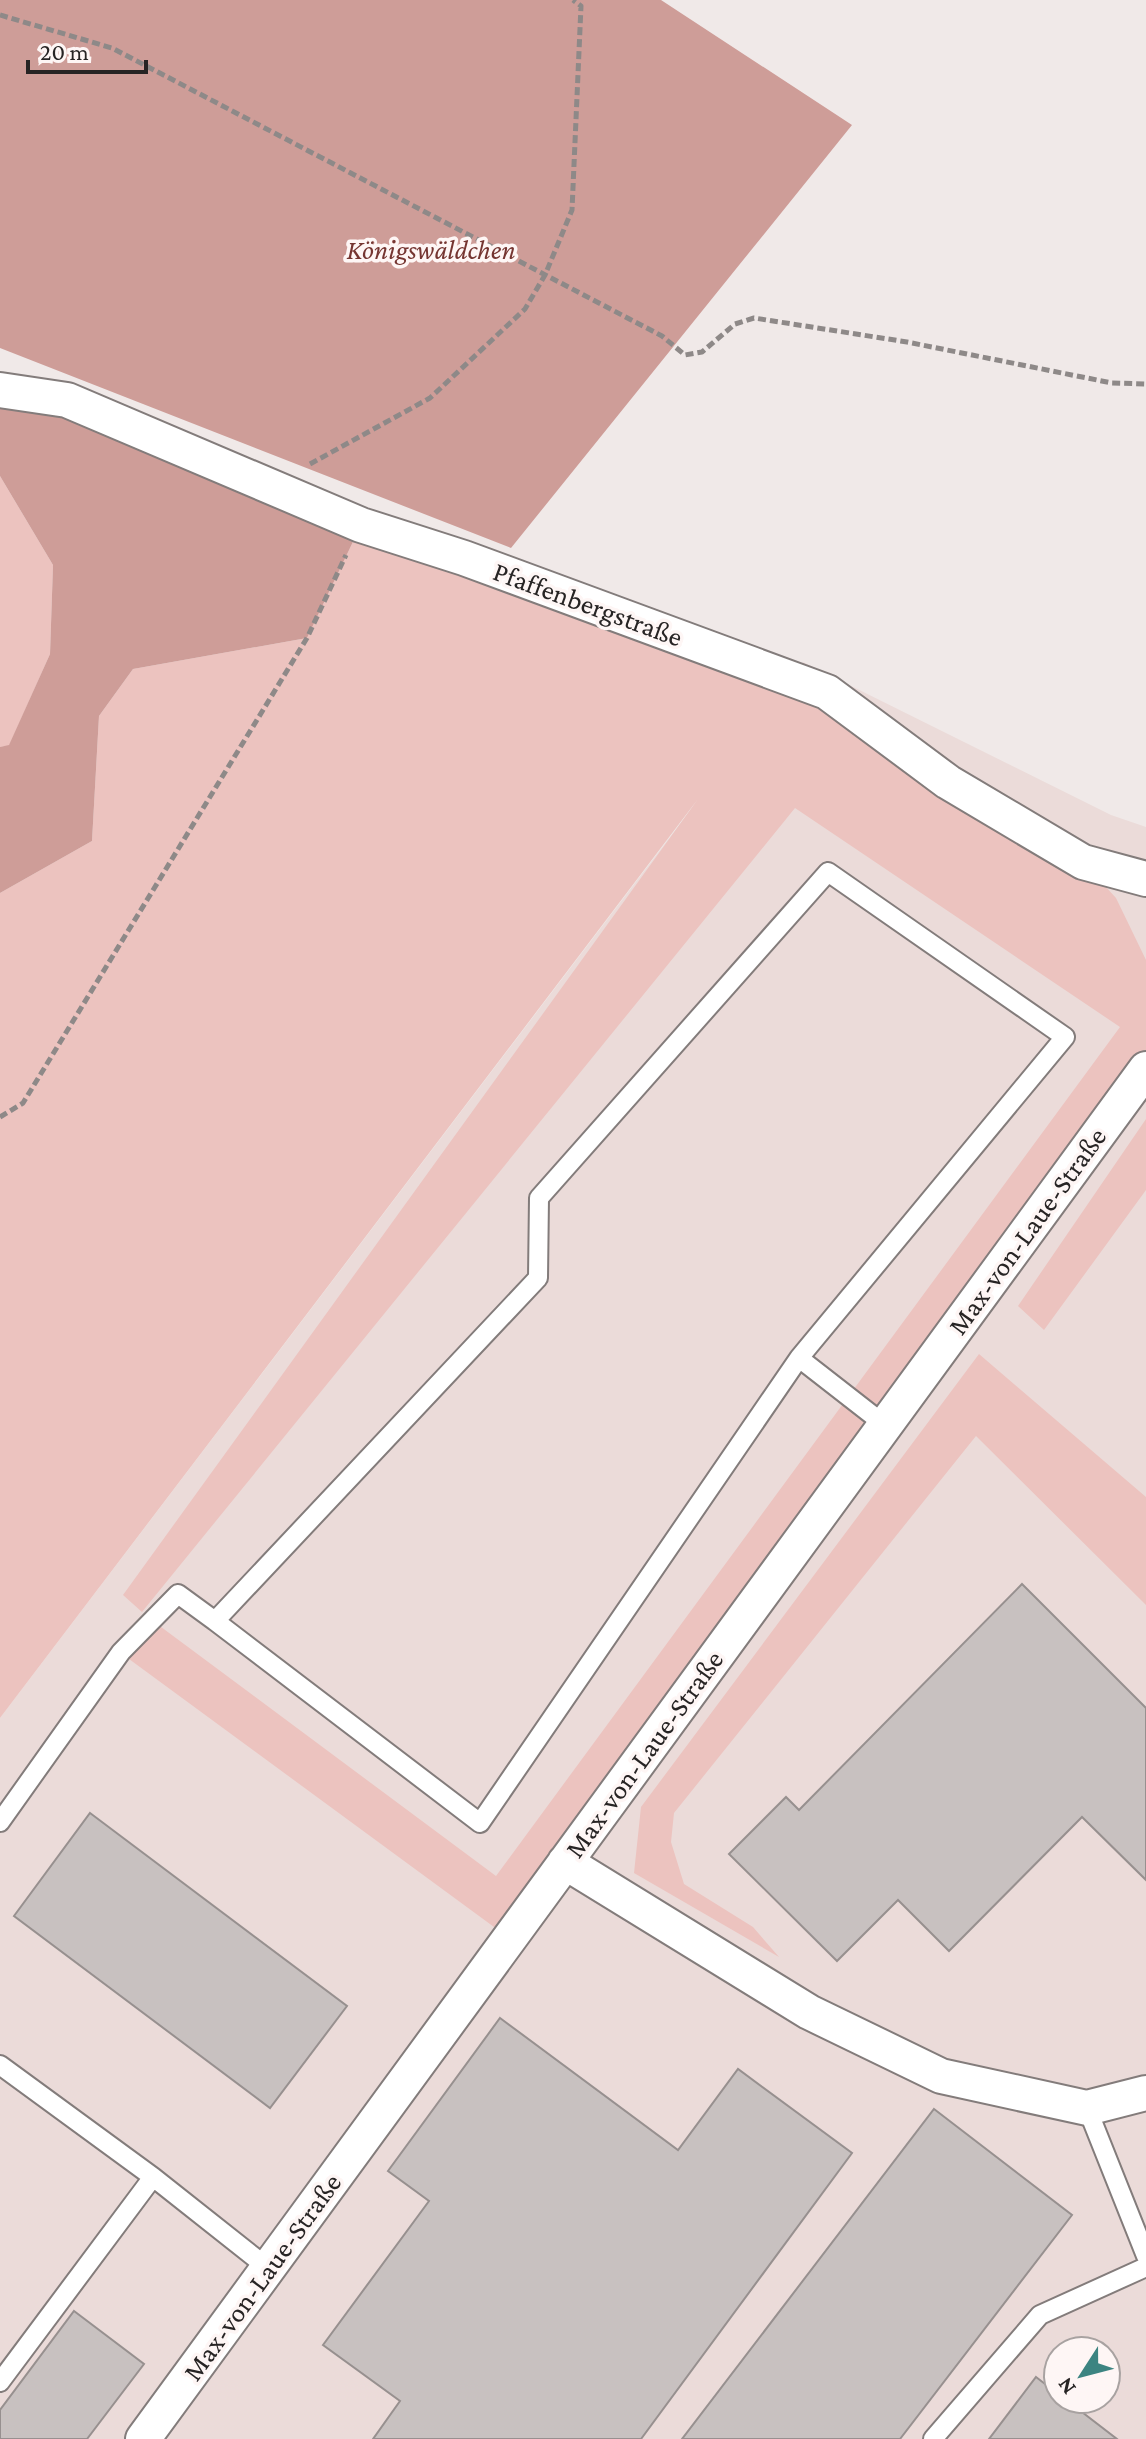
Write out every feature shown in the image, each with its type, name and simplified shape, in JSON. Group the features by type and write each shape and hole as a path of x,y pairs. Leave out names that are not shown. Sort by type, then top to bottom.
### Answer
{"street":[{"name":"Pfaffenbergstraße","path":"0,390 67,400 361,525 464,558 827,692 948,782 1083,862 1146,879"},
{"name":"Max-von-Laue-Straße","path":"143,2439 1146,1069"},
{"path":"565,1862 809,2012 941,2076 1087,2108 1146,2093"}],"lane":[{"path":"0,1822 121,1652 178,1594 480,1823 799,1358 1065,1037 828,872 539,1198 538,1278 215,1621"},
{"path":"799,1358 885,1425"},
{"path":"0,2065 153,2177 268,2268"},
{"path":"1087,2108 1146,2256"},
{"path":"0,2382 153,2177"},
{"path":"933,2439 1040,2315 1146,2267"}],"path":[{"path":"270,487 430,398 525,309 545,275 572,210 581,6 573,0"},
{"path":"0,15 112,48 662,336 685,355 702,352 735,324 754,318 907,342 1112,383 1146,384"},
{"path":"0,1117 23,1103 299,651 361,525"}],"shaded area":[{"path":"0,476 53,565 50,654 9,746 0,747"},
{"path":"361,525 827,692 1083,862 1116,898 1146,960 1146,1069 509,1938 129,1659 153,1621 496,1876 1120,1027 795,808 142,1612 123,1595 698,799 0,1718 0,893 92,841 99,716 133,669 307,638"},
{"path":"803,662 1111,815 1146,827 1146,2439 0,2439 0,1718"},
{"path":"1146,1119 1146,1190 1044,1330 1018,1306"},
{"path":"979,1354 1146,1497 1146,1605 976,1436 674,1813 671,1842 684,1884 753,1927 779,1957 634,1873 641,1807"}],"green space":[{"name":"Königswäldchen","path":"0,0 661,0 852,125 511,548 0,348"},
{"path":"0,390 361,525 307,638 133,669 99,716 92,841 0,893 0,747 9,745 50,654 53,565 0,476"}],"building":[{"path":"1022,1584 1146,1708 1146,1880 1082,1817 949,1951 898,1900 837,1961 729,1854 786,1797 799,1810"},
{"path":"90,1813 347,2006 270,2108 14,1916"},
{"path":"500,2018 678,2150 738,2069 852,2153 641,2439 373,2439 400,2401 323,2345 429,2201 388,2171"},
{"path":"934,2109 1072,2215 900,2439 682,2439"},
{"path":"74,2311 144,2364 87,2439 0,2439 0,2410"},
{"path":"1036,2377 1042,2382 1042,2415 1086,2415 1117,2439 989,2439"}]}
